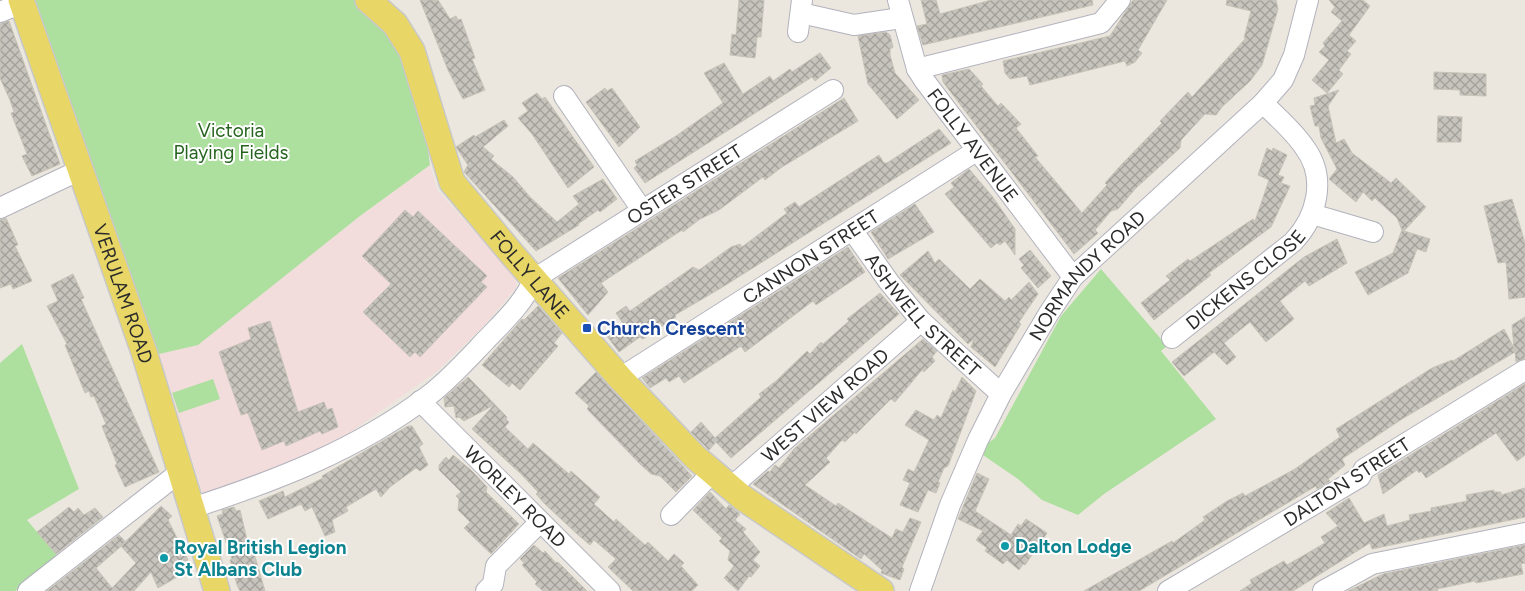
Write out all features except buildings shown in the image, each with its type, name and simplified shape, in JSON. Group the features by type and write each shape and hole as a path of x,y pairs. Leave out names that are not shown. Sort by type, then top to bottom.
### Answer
{"main road":[{"name":"FOLLY LANE","path":"368,0 395,24 412,51 452,182 534,279 620,378 722,480 881,591"},
{"name":"VERULAM ROAD","path":"14,5 80,170 144,352 216,590"}],"street":[{"path":"917,69 1101,23 1120,0"},
{"name":"NORMANDY ROAD","path":"920,591 950,505 1001,394 1048,313 1073,277 1263,102 1284,80 1294,55 1308,0"},
{"path":"800,15 854,25 899,9"},
{"name":"FOLLY AVENUE","path":"899,9 917,69 976,151 1073,277"},
{"name":"OSTER STREET","path":"534,279 833,90"},
{"path":"564,96 642,210"},
{"name":"DICKENS CLOSE","path":"1172,338 1293,242 1301,234 1312,214 1317,185 1312,160 1299,139 1263,102"},
{"name":"CANNON STREET","path":"620,378 976,151"},
{"path":"0,208 80,170"},
{"name":"DICKENS CLOSE","path":"1312,214 1372,232"},
{"name":"ASHWELL STREET","path":"852,230 889,282 921,321 1001,394"},
{"path":"192,508 266,484 311,465 362,438 420,401 464,363 526,298 534,279"},
{"name":"WEST VIEW ROAD","path":"670,515 722,480 921,321"},
{"name":"DALTON STREET","path":"1168,591 1360,477 1364,469 1525,370"},
{"name":"WORLEY ROAD","path":"420,401 610,591"},
{"path":"28,591 180,472"},
{"path":"486,591 493,584 496,566 540,522"},
{"path":"1324,591 1372,564 1525,533"}],"shaded area":[{"path":"430,165 437,190 517,278 516,288 481,329 436,372 345,436 319,453 203,495 159,354 198,345 360,216"}],"green space":[{"name":"Victoria Playing Fields","path":"33,0 365,0 393,26 427,142 430,165 360,216 198,345 159,354"},
{"path":"1101,269 1167,346 1161,351 1216,419 1104,494 1078,515 1042,500 1018,479 977,451 995,438 1061,316"},
{"path":"22,344 79,489 27,520 59,558 15,591 0,591 0,363"},
{"path":"213,379 220,399 179,413 172,393"}],"place":[{"name":"Church Crescent","path":"587,328"},
{"name":"Dalton Lodge","path":"1005,546"},
{"name":"Royal British Legion St Albans Club","path":"164,558"}]}
